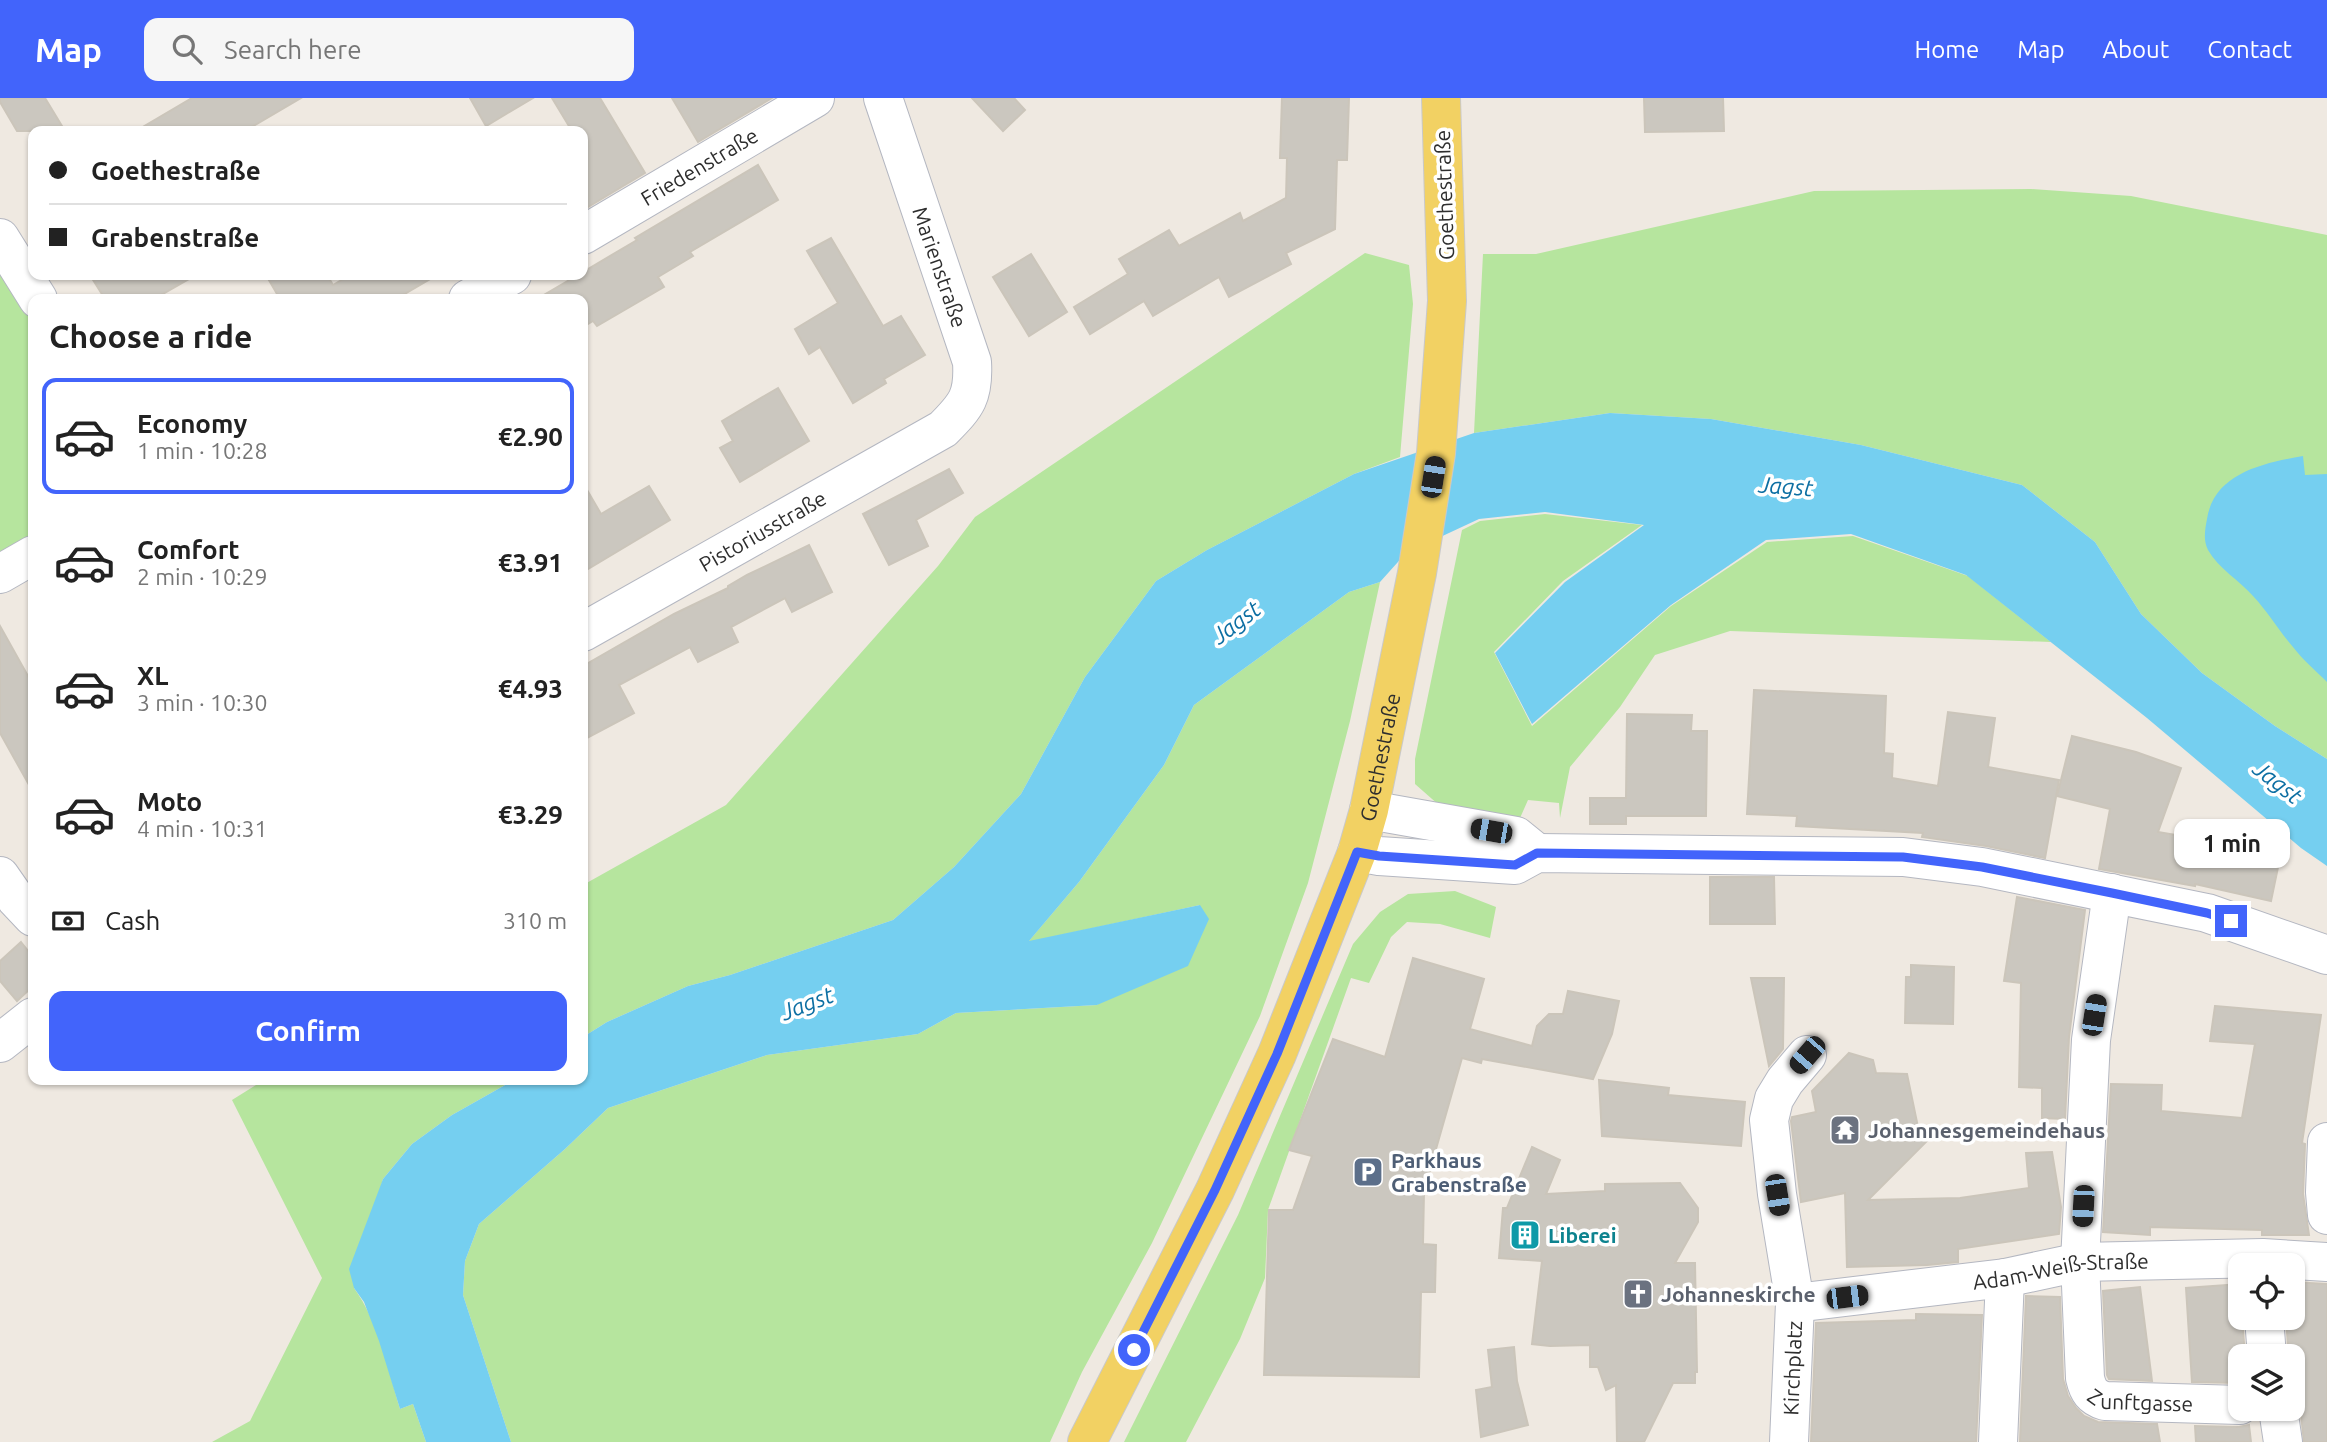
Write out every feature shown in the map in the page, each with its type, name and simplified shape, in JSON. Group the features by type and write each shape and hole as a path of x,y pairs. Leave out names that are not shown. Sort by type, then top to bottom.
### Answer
{"main road":[{"name":"Goethestraße","path":"1087,1442 1220,1178 1277,1054 1357,852 1369,810 1418,573 1436,453 1447,301 1441,98"}],"street":[{"name":"Friedenstraße","path":"588,232 815,98"},
{"name":"Marienstraße","path":"883,98 972,362 973,383 970,400 943,429"},
{"path":"0,238 35,294"},
{"path":"477,294 503,280"},
{"name":"Pistoriusstraße","path":"588,629 943,429"},
{"path":"0,574 28,558"},
{"path":"1369,810 1517,836 1537,853"},
{"path":"1357,852 1379,856 1515,865 1537,853 1903,857 1982,867 2207,913 2327,955"},
{"path":"0,876 28,912"},
{"path":"2080,1262 2091,1040 2112,893"},
{"path":"0,1044 28,1021"},
{"name":"Kirchplatz","path":"1789,1442 1795,1303 1777,1195 1769,1120 1774,1100 1807,1055"},
{"path":"2327,1142 2327,1215"},
{"name":"Adam-Weiß-Straße","path":"1795,1303 2005,1278 2080,1262 2228,1262"},
{"name":"Zunftgasse","path":"2080,1262 2085,1378 2088,1391 2095,1398 2105,1401 2228,1405"},
{"name":"Adam-Weiß-Straße","path":"2305,1262 2327,1262"},
{"path":"1998,1442 2005,1278"},
{"path":"2280,1421 2283,1442"}],"green space":[{"path":"2031,189 2131,196 2327,235 2327,759 2275,726 2202,673 2141,614 2095,542 2022,485 1861,445 1711,419 1610,413 1474,433 1483,254 1536,254 1814,191"},
{"path":"0,238 30,294 28,294 28,558 0,574"},
{"path":"1365,253 1409,265 1413,304 1400,457 1354,474 1207,550 1156,581 1085,677 1021,794 954,867 893,920 730,975 688,986 607,1022 588,1034 588,882 726,805 938,566 975,517"},
{"path":"1545,514 1642,525 1563,581 1494,652 1532,726 1671,606 1767,542 1853,536 1968,576 2051,642 1730,631 1655,655 1620,707 1570,767 1560,818 1559,803 1528,800 1520,818 1440,806 1415,784 1415,759 1462,530 1480,521"},
{"path":"1380,582 1350,721 1308,883 1260,1016 1152,1243 1082,1372 1050,1442 511,1442 463,1295 465,1261 479,1224 608,1108 767,1055 918,1034 956,1013 1097,1005 1200,905 1028,942 1079,882 1164,765 1194,705 1349,592"},
{"path":"1455,891 1496,907 1490,938 1440,924 1407,922 1391,937 1369,983 1351,978 1268,1210 1265,1278 1240,1339 1186,1442 1124,1442 1238,1215 1353,944 1380,912 1408,894"},
{"path":"256,1085 505,1085 452,1115 412,1144 383,1179 354,1288 376,1331 400,1409 413,1404 426,1442 212,1442 250,1421 322,1278 232,1100"}],"water":[{"name":"Jagst","path":"1610,413 1711,419 1861,445 2022,485 2095,542 2141,614 2202,673 2275,726 2327,759 2327,866 2301,848 2147,718 1966,575 1851,534 1766,540 1671,605 1532,724 1495,653 1565,582 1644,525 1545,512 1479,519 1406,553 1380,582 1349,592 1194,705 1164,765 1079,882 1029,941 1200,905 1209,919 1188,966 1097,1005 956,1013 918,1034 767,1055 608,1108 479,1224 465,1261 463,1295 511,1442 426,1442 413,1404 400,1409 379,1341 364,1302 354,1288 349,1269 383,1179 412,1144 452,1115 505,1085 588,1085 588,1034 607,1022 688,986 730,975 893,920 954,867 1021,794 1085,677 1156,581 1207,550 1354,474 1474,433"},
{"path":"2303,456 2305,475 2327,474 2327,682 2297,652 2253,596 2217,563 2206,546 2205,539 2212,503 2219,491 2230,481 2257,467"}],"building":[{"path":"0,98 45,98 62,126 28,126 28,131 17,131"},
{"path":"192,98 301,98 253,126 144,126"},
{"path":"470,98 533,98 486,126"},
{"path":"552,98 600,98 645,173 588,207 588,126 569,126"},
{"path":"672,98 772,98 698,142"},
{"path":"972,98 1014,98 1025,110 1003,131"},
{"path":"1282,98 1349,98 1347,160 1337,160 1335,229 1286,253 1291,264 1229,297 1219,277 1153,316 1144,301 1090,334 1074,307 1128,274 1119,259 1169,230 1179,246 1240,213 1243,221 1286,198 1287,158 1280,158"},
{"path":"1644,98 1723,98 1724,131 1645,132"},
{"path":"758,165 778,200 690,252 693,256 658,277 664,287 597,326 593,321 588,324 588,294 546,294 569,280 588,280 588,269 637,240 635,238"},
{"path":"831,238 883,326 901,316 925,355 884,379 886,383 853,403 820,347 809,354 795,329 838,303 807,251"},
{"path":"1031,254 1067,312 1029,336 993,277"},
{"path":"93,280 187,280 163,294 102,294"},
{"path":"269,280 330,280 333,285 342,280 428,280 405,294 277,294"},
{"path":"778,388 809,441 740,482 720,448 733,441 722,421"},
{"path":"949,469 963,493 916,520 928,546 889,565 863,514"},
{"path":"649,486 670,520 588,569 588,492 601,514"},
{"path":"809,545 832,592 792,612 785,598 731,627 738,642 698,662 690,647 619,685 634,713 588,737 588,663 674,614 728,588 747,575"},
{"path":"0,626 28,676 28,783 0,733"},
{"path":"1754,690 1886,696 1884,753 1893,754 1892,778 1938,786 1948,712 1995,718 1988,767 2059,780 2045,858 1922,837 1923,833 1796,826 1797,816 1747,814"},
{"path":"1627,714 1692,715 1691,731 1707,731 1706,816 1626,816 1626,824 1590,824 1590,798 1626,798"},
{"path":"2072,736 2136,752 2181,768 2158,832 2217,842 2218,834 2282,848 2271,901 2195,884 2099,869 2110,809 2057,796"},
{"path":"1710,877 1774,877 1775,924 1710,924"},
{"path":"2017,897 2085,910 2069,1037 2065,1119 2042,1118 2042,1088 2019,1087 2021,983 2004,981"},
{"path":"21,942 28,951 28,991 17,1001 0,981 0,961"},
{"name":"Parkhaus Grabenstraße","path":"1413,958 1484,979 1470,1029 1532,1046 1537,1026 1549,1014 1563,1014 1568,991 1619,1001 1612,1034 1593,1079 1482,1059 1481,1063 1462,1058 1424,1191 1423,1244 1436,1245 1435,1292 1421,1292 1419,1377 1264,1375 1269,1210 1293,1210 1312,1156 1289,1150 1333,1039 1385,1057"},
{"path":"1911,965 1954,967 1953,1024 1905,1023 1906,977 1911,977"},
{"path":"1751,978 1784,978 1783,1049 1769,1066"},
{"path":"2215,1006 2321,1015 2302,1143 2305,1144 2303,1194 2309,1235 2262,1235 2262,1230 2150,1227 2150,1235 2103,1232 2111,1084 2162,1085 2161,1111 2242,1118 2255,1044 2210,1041"},
{"path":"1849,1053 1873,1060 1876,1073 1907,1074 1919,1132 1929,1139 1868,1200 1960,1198 2029,1188 2026,1153 2052,1152 2061,1207 2059,1234 1958,1249 1958,1262 1847,1267 1845,1193 1801,1202 1791,1121 1792,1117 1816,1112 1812,1091"},
{"path":"1599,1080 1669,1088 1668,1095 1745,1102 1741,1146 1602,1136"},
{"name":"Johanneskirche","path":"1532,1147 1560,1160 1546,1194 1605,1191 1605,1184 1680,1183 1698,1208 1698,1222 1675,1263 1695,1263 1695,1383 1673,1383 1644,1442 1617,1442 1616,1385 1606,1390 1598,1367 1590,1367 1590,1345 1532,1344 1542,1261 1499,1258 1503,1208 1507,1208"},
{"path":"2305,1283 2327,1284 2327,1442 2304,1442 2302,1421 2305,1421 2305,1344 2288,1344 2287,1330 2305,1330"},
{"path":"2228,1285 2228,1330 2243,1330 2244,1344 2228,1344 2228,1383 2192,1382 2186,1288"},
{"path":"2140,1287 2152,1381 2109,1379 2103,1291"},
{"path":"2026,1296 2060,1297 2063,1379 2068,1396 2076,1408 2084,1416 2098,1422 2157,1424 2160,1442 2020,1442"},
{"path":"1916,1314 1982,1315 1976,1442 1811,1442 1816,1323 1916,1320"},
{"path":"1514,1347 1517,1381 1528,1425 1481,1437 1476,1390 1492,1387 1488,1350"},
{"path":"2249,1425 2251,1442 2196,1442 2195,1426"}],"place":[{"name":"Johannesgemeindehaus","path":"1845,1130"},
{"name":"Parkhaus Grabenstraße","path":"1368,1172"},
{"name":"Liberei","path":"1525,1235"},
{"name":"Johanneskirche","path":"1638,1294"}],"route":[{"path":"1134,1350 1215,1190 1277,1054 1357,852 1379,856 1515,865 1537,853 1903,857 1982,867 2207,913 2231,921"}]}
